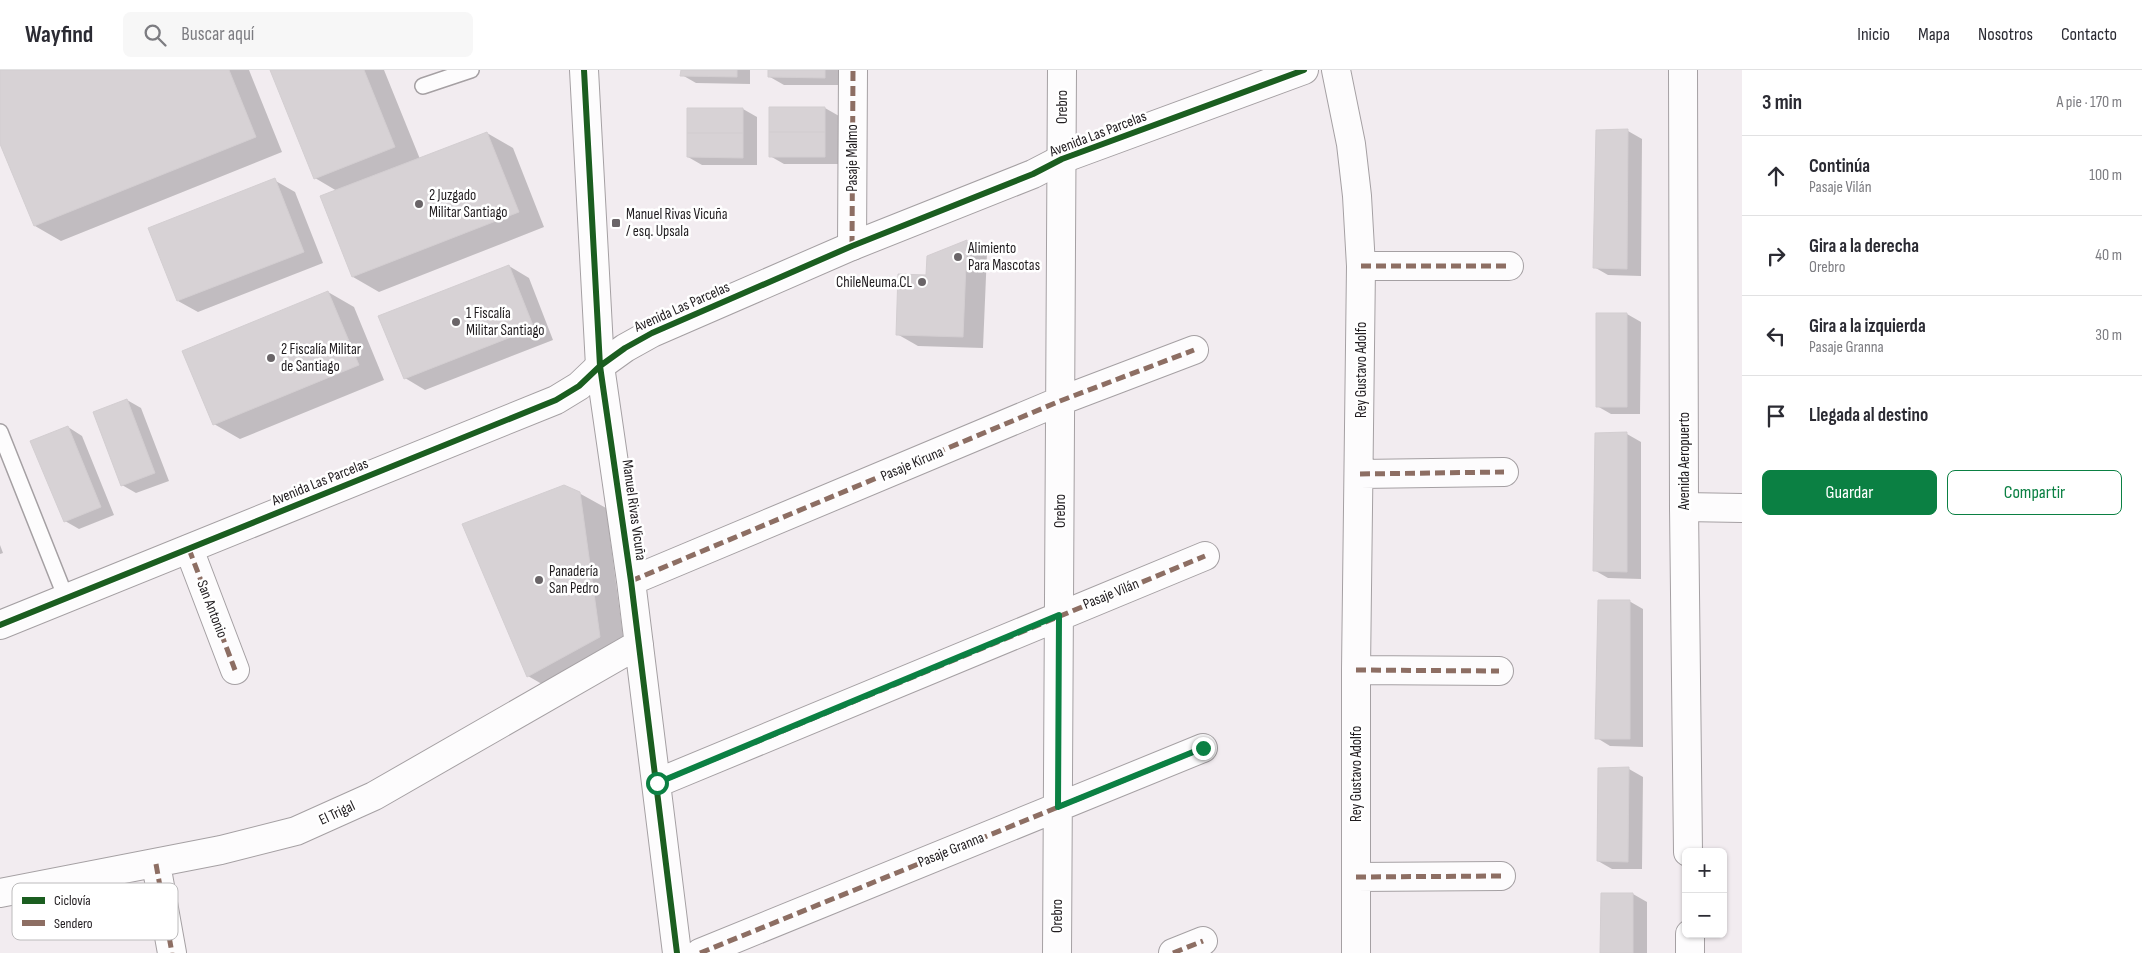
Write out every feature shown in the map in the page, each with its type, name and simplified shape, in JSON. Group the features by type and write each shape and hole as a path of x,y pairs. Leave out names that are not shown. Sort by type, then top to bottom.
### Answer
{"street":[{"name":"Manuel Rivas Vicuña","path":"584,70 600,366 631,581 677,953"},
{"name":"Pasaje Malmo","path":"852,246 853,70"},
{"name":"Orebro","path":"1057,953 1062,70"},
{"name":"Avenida Las Parcelas","path":"0,625 556,400 579,386 600,366 624,348 652,333 852,246 1033,174 1062,160 1304,70"},
{"name":"Rey Gustavo Adolfo","path":"1336,70 1351,144 1357,196 1361,266 1360,474 1356,670 1356,953"},
{"name":"Avenida Aeropuerto","path":"1683,70 1684,508 1688,848"},
{"path":"1361,266 1508,266"},
{"name":"Pasaje Kiruna","path":"631,581 1060,402 1194,350"},
{"path":"1360,474 1504,472"},
{"path":"1684,508 1742,508"},
{"name":"San Antonio","path":"189,549 235,670"},
{"name":"Pasaje Vilán","path":"657,783 1205,556"},
{"name":"El Trigal","path":"54,883 156,864 270,839 319,822 374,796 639,644"},
{"path":"1356,670 1499,671"},
{"name":"Pasaje Granna","path":"700,953 1203,748"},
{"path":"156,864 159,883"},
{"path":"1356,877 1501,876"},
{"path":"1690,938 1690,953"},
{"path":"170,940 172,953"},
{"path":"1173,953 1203,941"}],"lane":[{"path":"423,86 470,70"},
{"path":"0,432 5,464 66,598"}],"building":[{"path":"0,70 229,70 256,137 34,226 0,144"},
{"path":"270,70 364,70 395,147 314,179"},
{"path":"681,70 737,70 737,77 680,76"},
{"path":"768,70 825,70 825,78 768,77"},
{"path":"769,107 825,107 825,132 769,132"},
{"path":"687,108 743,108 743,133 687,133"},
{"path":"1628,129 1627,269 1593,268 1596,130"},
{"name":"2 Juzgado Militar Santiago","path":"487,132 519,212 352,277 320,196"},
{"path":"769,132 825,132 825,157 769,157"},
{"path":"687,133 743,133 743,158 687,157"},
{"path":"275,178 304,252 177,301 148,228"},
{"path":"967,240 963,337 896,335 898,274 926,275 927,256"},
{"name":"1 Fiscalía Militar Santiago","path":"509,265 534,328 404,379 378,316"},
{"name":"2 Fiscalía Militar de Santiago","path":"328,291 359,365 213,425 182,351"},
{"path":"1596,313 1627,313 1627,407 1596,407"},
{"path":"127,399 155,473 121,486 93,412"},
{"path":"68,426 101,507 64,522 30,441"},
{"path":"1627,432 1627,572 1593,571 1595,433"},
{"name":"Panadería San Pedro","path":"564,485 580,492 600,637 527,677 462,524"},
{"path":"1598,600 1630,600 1630,739 1595,739"},
{"path":"1629,767 1628,862 1597,861 1598,768"},
{"path":"1601,893 1633,893 1633,953 1600,953"}],"marked path":[{"path":"852,246 853,70"},
{"path":"1361,266 1509,266"},
{"path":"631,581 1060,401 1194,350"},
{"path":"1360,474 1504,472"},
{"path":"189,549 235,670"},
{"path":"657,783 1205,556"},
{"path":"1356,670 1499,671"},
{"path":"700,953 1203,748"},
{"path":"156,864 159,883"},
{"path":"1356,877 1501,876"},
{"path":"170,940 172,953"},
{"path":"1173,953 1203,941"}],"cycle path":[{"path":"584,70 600,366 631,581 677,953"},
{"path":"0,625 556,400 579,386 600,366 625,348 652,333 852,246 1033,174 1062,159 1304,70"}],"place":[{"name":"2 Juzgado Militar Santiago","path":"419,204"},
{"name":"Manuel Rivas Vicuña / esq. Upsala","path":"616,223"},
{"name":"Alimiento Para Mascotas","path":"958,257"},
{"name":"ChileNeuma.CL","path":"922,282"},
{"name":"1 Fiscalía Militar Santiago","path":"456,322"},
{"name":"2 Fiscalía Militar de Santiago","path":"271,358"},
{"name":"Panadería San Pedro","path":"539,580"}],"route":[{"path":"657,783 1059,615 1058,807 1203,748"}]}
